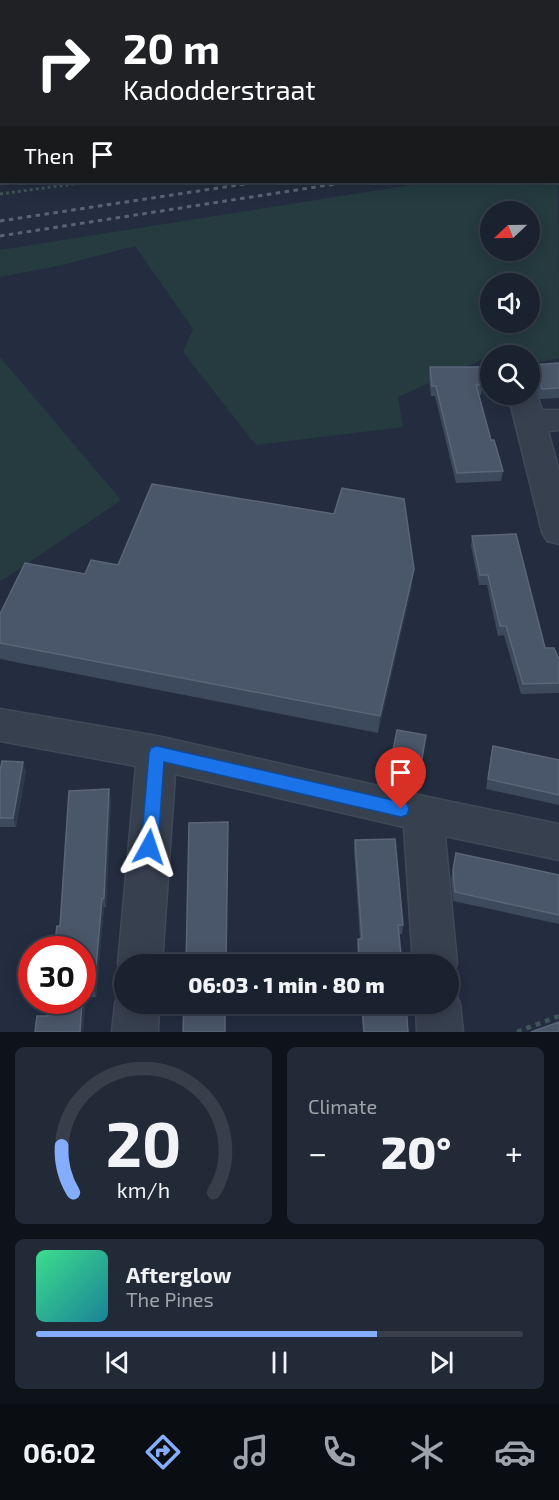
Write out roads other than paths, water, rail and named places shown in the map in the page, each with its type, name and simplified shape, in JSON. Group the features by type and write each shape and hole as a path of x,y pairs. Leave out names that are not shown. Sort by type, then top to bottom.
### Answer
{"street":[{"path":"538,412 559,532"},
{"path":"0,725 157,753 423,814 559,842"},
{"path":"141,954 157,753"},
{"path":"423,814 434,954"},
{"path":"135,1032 136,1014"},
{"path":"439,1014 440,1032"}],"railway":[{"path":"0,221 251,183"},
{"path":"0,236 342,183"}]}
